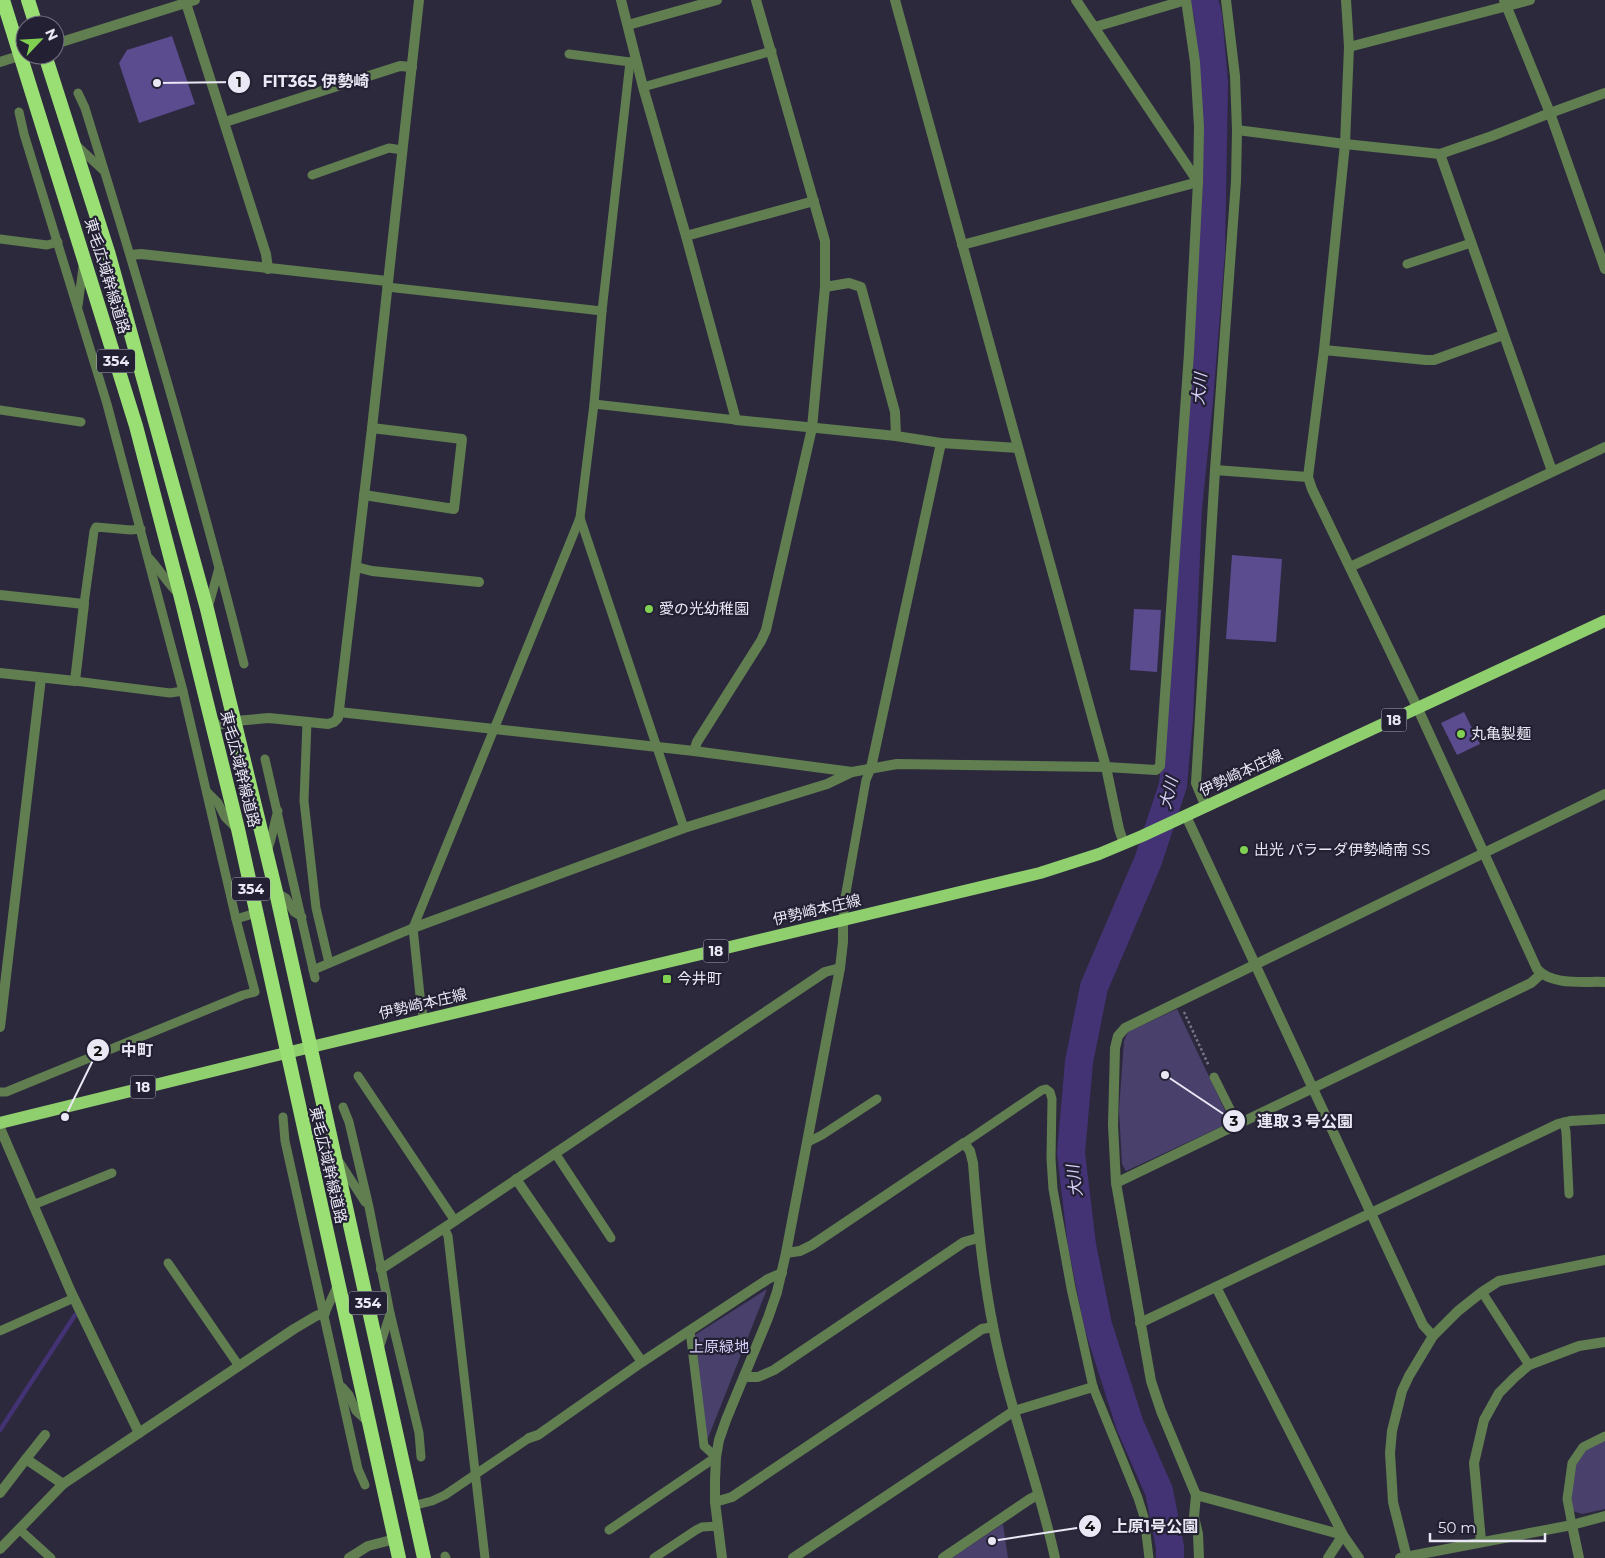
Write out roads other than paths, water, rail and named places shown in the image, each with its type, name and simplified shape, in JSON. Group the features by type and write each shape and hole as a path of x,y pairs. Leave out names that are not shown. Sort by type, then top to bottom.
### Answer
{"highway":[{"name":"東毛広域幹線道路","path":"3,0 15,32"},
{"path":"28,0 33,15"},
{"name":"東毛広域幹線道路","path":"26,65 136,426 213,726 238,829 399,1558"},
{"name":"東毛広域幹線道路","path":"48,65 109,255 207,609 276,892 424,1558"}],"main road":[{"name":"伊勢崎本庄線","path":"0,1123 1040,873 1142,836 1605,621"}],"street":[{"path":"213,726 235,721 269,718 328,724 338,718 419,0"},
{"path":"622,0 633,60 686,236 736,420 896,436 941,443 1018,448"},
{"path":"628,25 717,0"},
{"path":"694,751 697,742 761,641 766,630 812,428 825,287 825,241 756,0"},
{"path":"895,0 1106,767 1124,844"},
{"path":"1076,0 1198,182"},
{"path":"413,928 684,828 827,784 852,772 898,764 1106,767 1156,770 1160,766 1189,353 1198,182 1200,127 1195,62 1186,0 1095,27"},
{"path":"1206,807 1196,783 1215,470 1236,181 1235,76 1226,0"},
{"path":"1346,0 1349,47 1345,144 1324,350 1308,477 1312,489 1418,709 1537,969 1541,974 1554,980 1605,982"},
{"path":"1349,47 1505,3 1530,0"},
{"path":"65,41 189,1 266,254 268,269"},
{"path":"1505,3 1550,113 1605,269"},
{"path":"0,62 15,57"},
{"path":"225,122 400,66 412,67"},
{"path":"1237,130 1440,154 1605,93"},
{"path":"1440,154 1552,471"},
{"path":"962,245 1198,182"},
{"path":"686,236 814,201"},
{"path":"131,255 141,254 387,284"},
{"path":"825,287 849,283 860,288 895,412 896,436"},
{"path":"1324,350 1434,360 1503,334"},
{"path":"364,495 454,509 462,439 372,428"},
{"path":"871,768 941,443"},
{"path":"1350,567 1605,447"},
{"path":"1215,470 1308,477"},
{"path":"356,567 372,571 480,582"},
{"path":"0,595 84,604 75,681 0,673"},
{"path":"0,1027 40,678"},
{"path":"339,712 694,751 852,772"},
{"path":"1199,1558 1198,1534 1194,1517 1196,1495 1161,1411 1151,1381 1116,1183 1113,1125 1115,1048 1118,1036 1125,1028 1605,794"},
{"path":"1184,817 1256,965 1423,1325 1434,1336"},
{"path":"722,1558 715,1502 716,1457 726,1420 768,1318 782,1273 840,968 843,921"},
{"path":"381,1269 456,1221 825,972 840,968"},
{"path":"1116,1183 1531,983 1541,974"},
{"path":"1140,1323 1558,1124 1605,1120"},
{"path":"0,1128 74,1298 139,1433"},
{"path":"786,1253 800,1251 812,1245 964,1143 970,1152 973,1163 978,1238 993,1327 1055,1558"},
{"path":"516,1179 642,1362"},
{"path":"744,1377 758,1376 774,1370 964,1242 978,1238"},
{"path":"1605,1260 1499,1282 1482,1292 1444,1324 1434,1336 1402,1391 1392,1431 1390,1453 1393,1502 1404,1557 1572,1525 1605,1516"},
{"path":"529,1438 538,1435 642,1362 768,1279 782,1273"},
{"path":"1216,1287 1343,1536 1359,1558"},
{"path":"0,1549 63,1484 294,1329 325,1313"},
{"path":"715,1502 732,1497 982,1329 993,1327"},
{"path":"1481,1541 1474,1463 1484,1420 1499,1394 1529,1365 1578,1346 1605,1342"},
{"path":"793,1558 1014,1411 1093,1387"},
{"path":"0,1493 45,1435"},
{"path":"26,1460 63,1484"},
{"path":"944,1558 1038,1495"},
{"path":"1196,1495 1343,1536"},
{"path":"1572,1525 1579,1558"},
{"path":"1328,1558 1343,1536"},
{"path":"349,1558 368,1546 395,1539"}],"lane":[{"path":"642,87 772,51"},
{"path":"424,1020 413,928 580,518 594,404 602,311 633,60 569,54"},
{"path":"78,93 85,108 131,255 244,664"},
{"path":"0,1092 6,1092 243,995 255,992 236,920 183,692 141,529 107,404 24,134 20,112"},
{"path":"74,144 105,173"},
{"path":"312,175 389,148 402,150"},
{"path":"0,239 47,245 58,242"},
{"path":"1407,264 1471,243"},
{"path":"78,309 84,258"},
{"path":"387,284 602,311"},
{"path":"594,404 736,420"},
{"path":"0,410 81,422"},
{"path":"580,518 684,828"},
{"path":"84,604 96,527 141,529"},
{"path":"148,556 157,566 167,583 180,594"},
{"path":"207,609 219,568"},
{"path":"75,681 183,692"},
{"path":"307,722 304,801 316,908 329,963"},
{"path":"265,759 314,974 329,963 413,928"},
{"path":"843,921 866,780 871,768"},
{"path":"207,792 218,803 225,817 238,829"},
{"path":"266,851 273,838 274,824 278,811"},
{"path":"276,892 286,898 294,912 302,916"},
{"path":"236,920 256,913"},
{"path":"358,1076 456,1221"},
{"path":"1214,1077 1238,1125"},
{"path":"964,1143 1042,1090 1046,1089 1050,1092 1052,1099 1051,1150 1053,1189 1071,1288 1093,1387 1144,1517 1149,1558"},
{"path":"808,1142 877,1099"},
{"path":"343,1106 349,1122 368,1207 418,1433 421,1457"},
{"path":"283,1117 285,1141 325,1313 358,1469 365,1485"},
{"path":"1564,1122 1569,1194"},
{"path":"556,1153 612,1238"},
{"path":"334,1155 368,1207"},
{"path":"33,1205 112,1173"},
{"path":"444,1228 448,1236 485,1558"},
{"path":"168,1263 239,1366"},
{"path":"325,1313 338,1284"},
{"path":"1482,1292 1529,1365"},
{"path":"0,1331 74,1298"},
{"path":"378,1350 390,1313"},
{"path":"609,1530 716,1457 704,1446 690,1331"},
{"path":"340,1385 348,1395 356,1411 368,1422"},
{"path":"1572,1525 1566,1499 1572,1463 1583,1447 1605,1436"},
{"path":"412,1506 432,1501 445,1495 529,1438"},
{"path":"654,1558 696,1530 702,1527 718,1526"},
{"path":"19,1529 51,1558"}],"waterway":[{"name":"大川","path":"1170,1558 1170,1547 1159,1491 1130,1425 1098,1325 1082,1245 1071,1153 1079,1062 1094,987 1148,861 1173,785 1179,719 1188,508 1211,252 1214,82 1208,15 1204,0"},
{"path":"0,1430 75,1315"}],"place":[{"name":"FIT365 伊勢崎","path":"157,83"},
{"name":"愛の光幼稚園","path":"649,609"},
{"name":"丸亀製麺","path":"1461,734"},
{"name":"出光 パラーダ伊勢崎南 SS","path":"1244,850"},
{"name":"今井町","path":"667,979"},
{"name":"連取３号公園","path":"1165,1075"},
{"name":"中町","path":"65,1117"},
{"name":"上原1号公園","path":"992,1541"}],"park label":[{"name":"上原緑地","path":"719,1347"}]}
